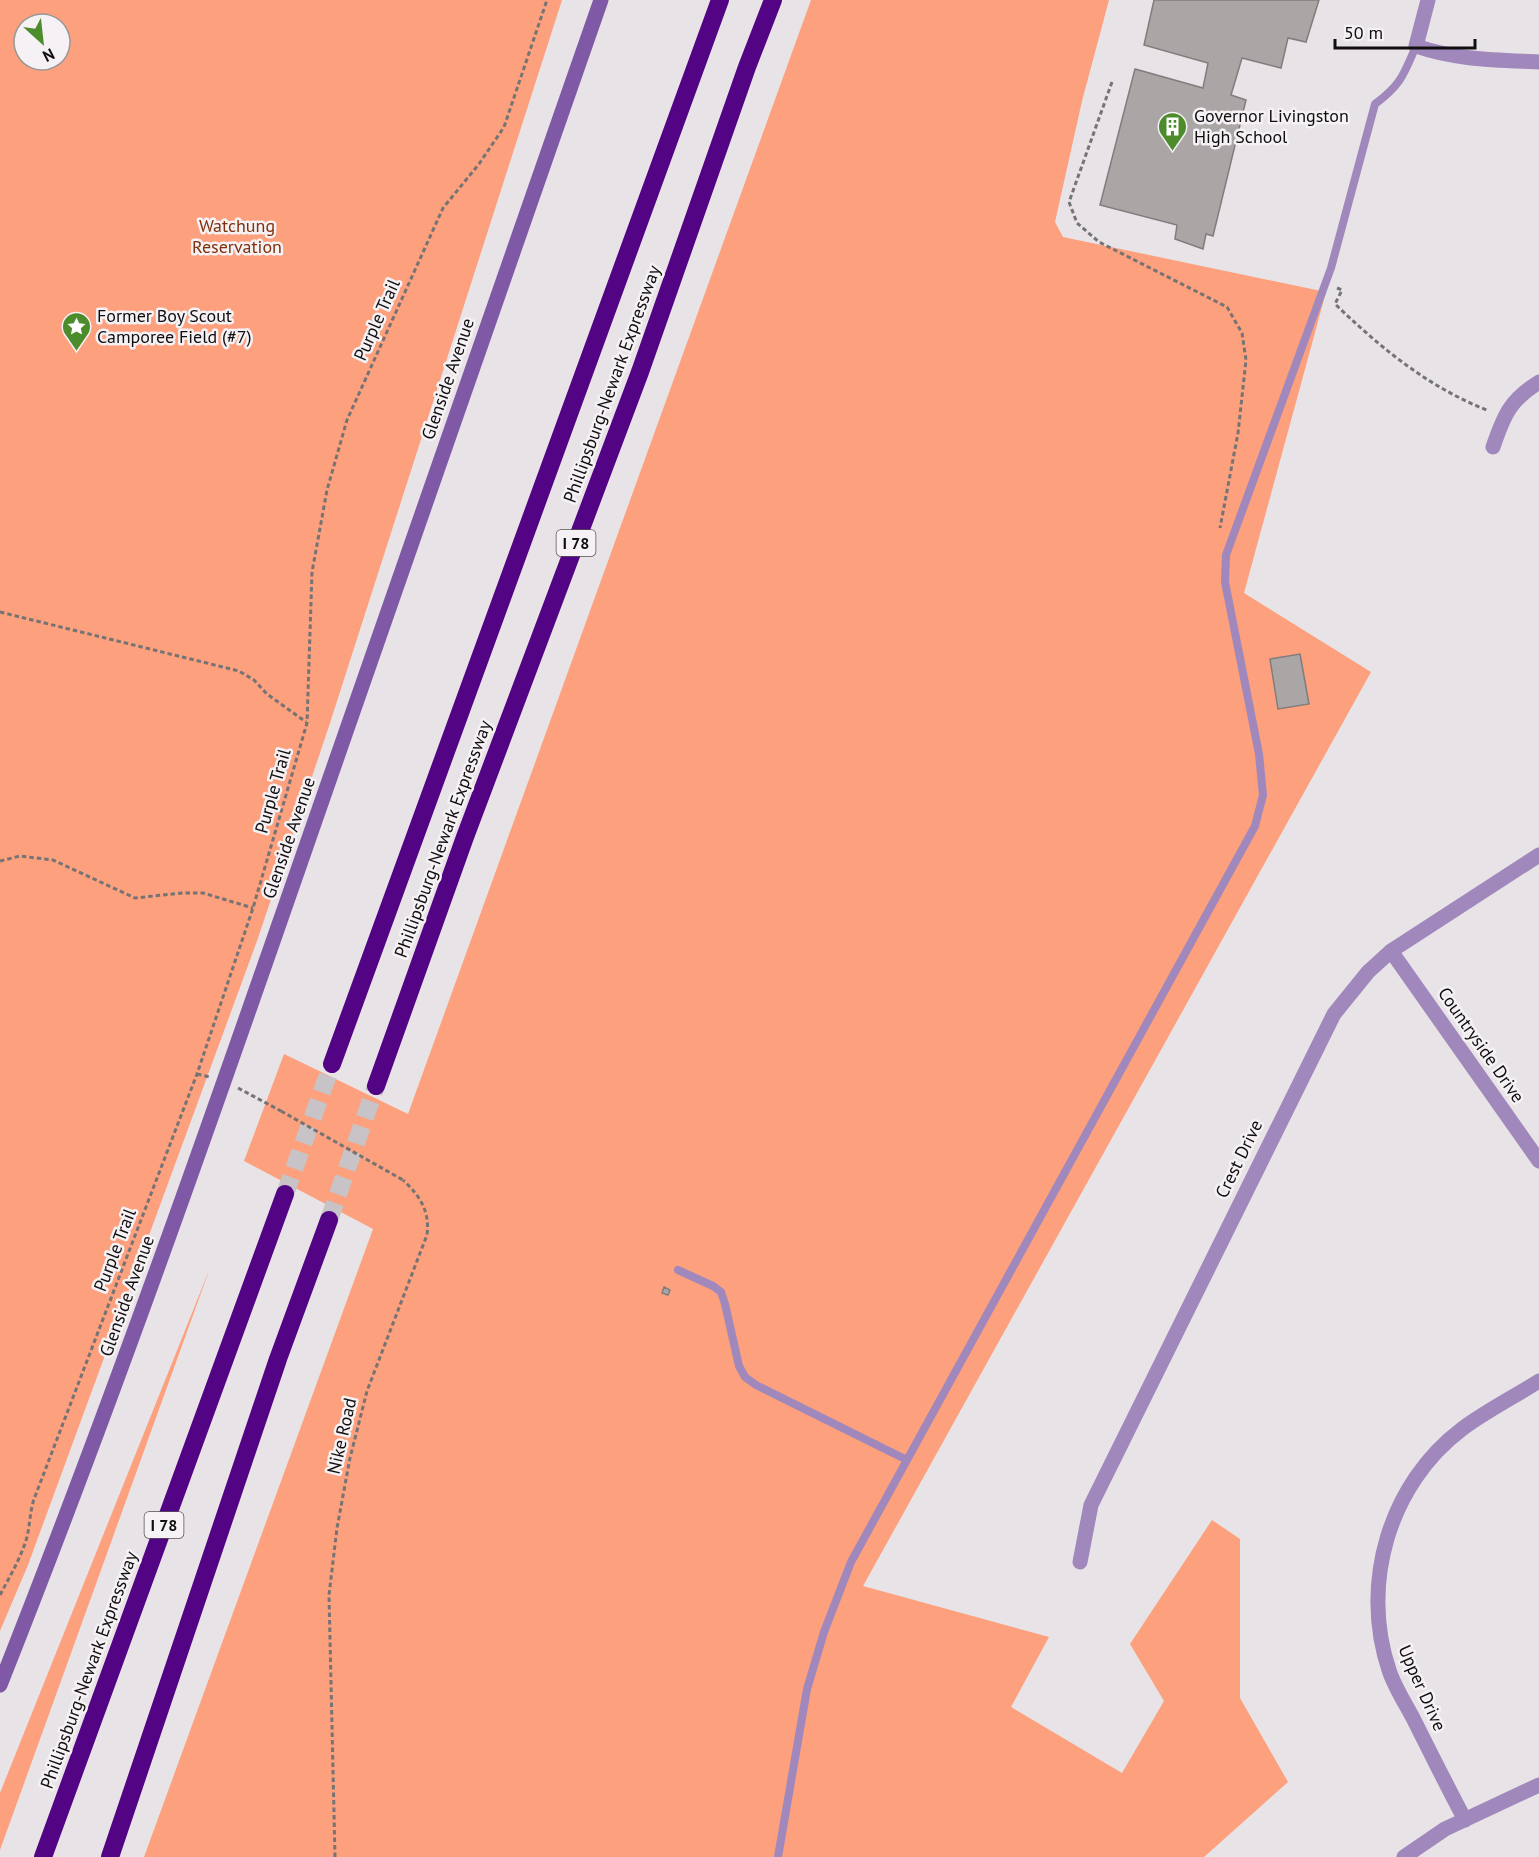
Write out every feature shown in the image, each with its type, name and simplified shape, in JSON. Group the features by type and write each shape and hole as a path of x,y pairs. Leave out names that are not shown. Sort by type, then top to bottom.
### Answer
{"highway":[{"name":"Phillipsburg-Newark Expressway","path":"332,1064 720,0"},
{"name":"Phillipsburg-Newark Expressway","path":"376,1086 465,837 640,372 747,67 773,0"},
{"name":"Phillipsburg-Newark Expressway","path":"43,1857 285,1194"},
{"path":"110,1857 328,1220"}],"main road":[{"name":"Glenside Avenue","path":"0,1684 117,1380 225,1080 601,0"}],"street":[{"path":"1428,0 1416,46 1435,53 1462,58 1539,62"},
{"path":"1493,447 1504,417 1515,399 1539,382"},
{"name":"Crest Drive","path":"1080,1562 1090,1505 1334,1014 1368,972 1391,951 1539,855"},
{"name":"Countryside Drive","path":"1391,951 1539,1161"},
{"name":"Upper Drive","path":"1465,1820 1390,1672 1383,1649 1378,1615 1381,1559 1386,1538 1404,1496 1430,1459 1462,1429 1539,1381"},
{"path":"1404,1857 1445,1829 1539,1785"}],"lane":[{"path":"778,1857 807,1689 824,1632 851,1562 1255,826 1263,795 1259,754 1225,582 1226,555 1330,268 1375,104 1393,91 1416,46"},
{"path":"678,1270 721,1292 739,1366 745,1377 756,1385 907,1460"}],"path":[{"name":"Purple Trail","path":"0,1595 20,1558 34,1498 197,1074 253,908 307,723 312,572 327,490 347,420 443,208 479,164 504,127 547,0"},
{"path":"1112,82 1069,202 1077,223 1099,242 1227,307 1242,333 1246,360 1244,381 1238,434 1220,529"},
{"path":"1325,283 1342,290 1335,304 1419,376 1504,417"},
{"path":"0,612 239,671 255,680 267,694 307,723"},
{"path":"0,861 20,856 53,860 135,898 203,893 253,908"},
{"name":"Nike Road","path":"225,1080 403,1180 416,1192 424,1204 428,1224 427,1236 367,1391 350,1458 337,1528 329,1595 335,1857"}],"green space":[{"name":"Watchung Reservation","path":"0,0 562,0 330,723 257,941 28,1565 0,1631"},
{"path":"811,0 1109,0 1082,101 1055,222 1063,237 1326,292 1244,593 1371,672 863,1586 1049,1637 1011,1707 1122,1773 1164,1701 1130,1644 1212,1520 1240,1539 1240,1698 1288,1782 1204,1857 144,1857 373,1229 244,1161 284,1054 408,1114"},
{"path":"210,1268 0,1850 0,1793"}],"building":[{"name":"Governor Livingston High School","path":"1154,0 1319,0 1306,42 1288,38 1281,68 1242,58 1231,95 1246,100 1213,236 1206,234 1203,249 1175,239 1177,225 1100,205 1135,69 1203,88 1208,63 1144,45"},
{"path":"1300,654 1309,704 1278,709 1270,659"},
{"path":"664,1287 670,1290 668,1295 662,1293"}],"tunnel":[{"path":"285,1194 332,1064"},
{"path":"329,1220 376,1086"}],"place":[{"name":"Governor Livingston High School","path":"1173,152"},
{"name":"Former Boy Scout Camporee Field (#7)","path":"76,352"}]}
